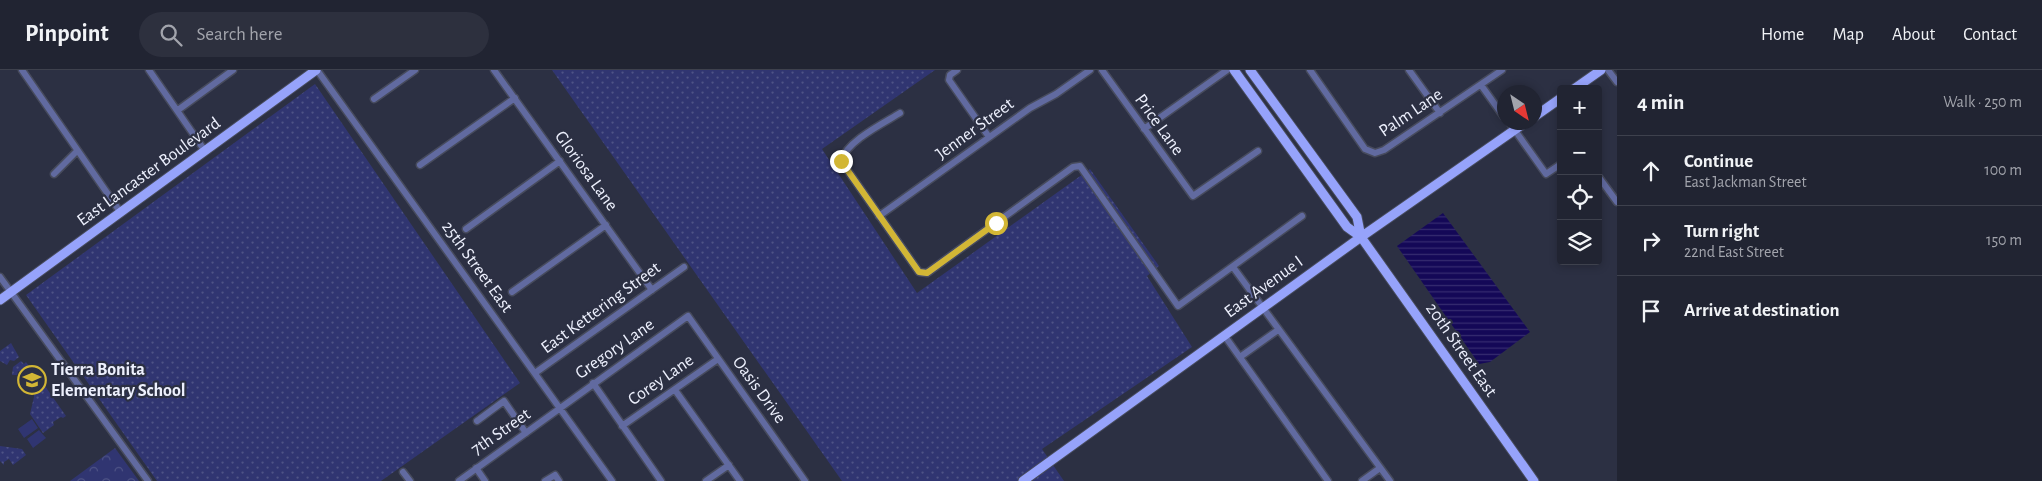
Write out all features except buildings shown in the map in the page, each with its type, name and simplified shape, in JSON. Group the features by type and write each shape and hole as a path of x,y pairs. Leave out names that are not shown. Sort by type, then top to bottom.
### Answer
{"main road":[{"name":"East Lancaster Boulevard","path":"0,300 317,70"},
{"name":"20th Street East","path":"1234,70 1347,227 1361,237 1534,481"},
{"name":"20th Street East","path":"1250,70 1357,217 1361,237"},
{"path":"1580,85 1601,70"},
{"path":"1542,111 1557,101"},
{"name":"East Avenue I","path":"1023,481 1361,237 1515,130"}],"street":[{"path":"22,70 121,213"},
{"path":"149,70 205,151"},
{"path":"178,110 233,70"},
{"name":"25th Street East","path":"317,70 612,481"},
{"path":"374,100 415,70"},
{"name":"Gloriosa Lane","path":"494,70 652,290"},
{"path":"957,70 950,75 949,80 989,137"},
{"name":"Jenner Street","path":"879,216 1030,108 1056,94 1090,70"},
{"name":"Price Lane","path":"1102,70 1193,196 1258,152"},
{"path":"1144,129 1227,70"},
{"name":"Palm Lane","path":"1310,70 1365,149 1375,153 1384,150 1502,70"},
{"path":"1409,70 1440,112"},
{"path":"1608,70 1617,82"},
{"path":"1481,85 1497,107"},
{"path":"420,165 515,98"},
{"path":"900,113 852,144 844,152 841,161 919,272 927,273 1073,167 1080,166 1178,306 1302,216"},
{"path":"1515,130 1546,174 1557,167"},
{"path":"54,174 77,151"},
{"path":"466,229 560,161"},
{"path":"1602,181 1617,202"},
{"path":"512,292 606,225"},
{"name":"East Kettering Street","path":"535,373 684,267"},
{"path":"1233,267 1390,481"},
{"path":"0,277 148,481"},
{"name":"Oasis Drive","path":"688,316 805,481"},
{"name":"Gregory Lane","path":"560,407 688,316"},
{"path":"1240,357 1278,330"},
{"path":"1224,335 1328,481"},
{"name":"Corey Lane","path":"622,426 718,359"},
{"path":"593,383 661,481"},
{"path":"675,390 740,481"},
{"path":"478,420 504,401 526,433"},
{"name":"7th Street","path":"459,481 547,419 560,407"},
{"path":"706,481 729,465"},
{"path":"476,468 485,481"},
{"path":"1362,481 1380,468"},
{"path":"403,472 410,481"},
{"path":"545,481 554,475 559,481"}],"green space":[{"path":"552,70 935,70 822,149 917,293 1090,169 1159,266 1147,276 1192,347 1042,449 1064,481 842,481"},
{"path":"315,84 520,383 381,481 157,481 26,295"},
{"path":"11,343 19,357 14,361 10,360 7,365 0,361 0,351"},
{"path":"21,361 24,364 26,362 35,374 18,371 17,375 12,375 13,367"},
{"path":"40,386 45,386 66,416 53,422 54,425 43,433 30,414 34,389 36,392 42,390"},
{"path":"32,419 38,428 24,438 18,429"},
{"path":"39,430 46,438 33,448 27,439"},
{"path":"0,446 22,449 26,455 13,465 9,459 4,462 4,465 0,461"},
{"path":"115,448 139,481 70,481"}],"shaded area":[{"path":"1443,213 1530,332 1490,362 1479,364 1397,246"}],"place":[{"name":"Tierra Bonita Elementary School","path":"32,380"}],"route":[{"path":"841,161 919,272 927,273 996,223"}]}
